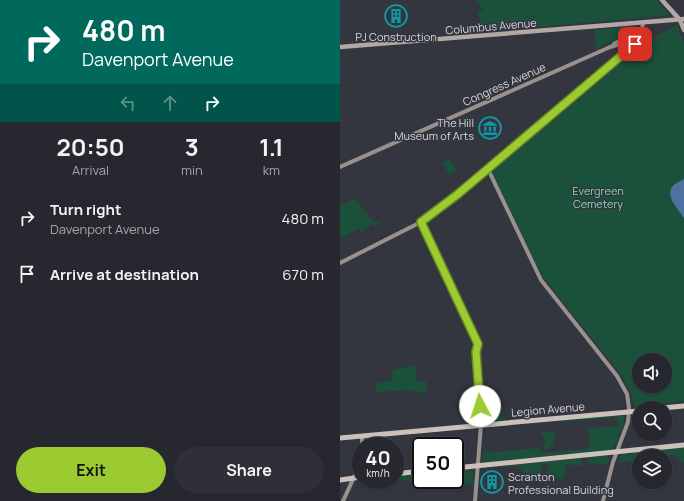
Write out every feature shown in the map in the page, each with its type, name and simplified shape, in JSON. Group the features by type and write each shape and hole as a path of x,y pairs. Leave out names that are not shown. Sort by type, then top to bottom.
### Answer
{"highway":[{"path":"672,407 684,406"},
{"name":"Legion Avenue","path":"362,437 632,412"},
{"name":"Legion Avenue","path":"340,438 352,437"},
{"path":"464,467 684,444"},
{"path":"340,480 352,478"}],"main road":[{"path":"662,0 682,19 684,30"},
{"path":"340,263 421,222 440,209 621,58 639,39 643,22 682,19"},
{"name":"Columbus Avenue","path":"340,47 643,22"},
{"name":"Congress Avenue","path":"340,167 610,47 624,39 639,39"},
{"name":"Congress Avenue","path":"610,47 624,43 635,44"},
{"path":"488,169 541,280 618,376 627,394 629,412 628,422 617,451 603,501"},
{"path":"421,222 478,344 476,352 481,425 475,501"},
{"path":"343,501 352,482"}],"green space":[{"path":"475,0 657,0 670,15 482,32 478,13 483,9"},
{"name":"Evergreen Cemetery","path":"677,25 684,43 684,401 672,402 672,401 633,401 623,377 542,276 492,172 648,40"},
{"path":"636,26 636,31 596,49 594,30"},
{"path":"449,159 457,170 450,175 442,164"},
{"path":"355,199 373,221 380,223 375,227 372,224 362,232 359,229 340,238 340,205"},
{"path":"415,365 417,381 426,381 426,392 408,390 376,392 376,383 393,380 392,370"},
{"path":"482,396 486,399 487,404 495,401 501,403 503,420 485,421"},
{"path":"624,414 619,438 612,450 482,461 484,449 487,450 488,453 538,448 545,453 587,449 590,446 588,428 618,426 617,419 615,417 562,422 565,420"},
{"path":"554,429 559,430 556,430 553,444 555,446 555,449 554,446 549,447 549,449 543,449 542,447 545,443 545,439 541,432 543,430 544,432 554,432"},
{"path":"684,448 684,462 680,462 677,455 672,455 672,449"},
{"path":"632,454 632,461 618,462 621,455"},
{"path":"606,456 610,458 607,465 588,463 589,457"},
{"path":"582,458 581,466 566,464 564,479 547,477 549,466 543,464 540,475 524,473 518,466 510,468 503,466"},
{"path":"472,469 473,485 464,484 464,470"},
{"path":"412,475 412,482 404,481 404,476"}],"water":[{"path":"684,179 684,218 673,202 670,192 671,188 675,184"}],"place":[{"name":"PJ Construction","path":"396,16"},
{"name":"The Hill Museum of Arts","path":"490,128"},
{"name":"Scranton Professional Building","path":"492,482"}],"route":[{"path":"480,406 476,352 478,344 421,222 458,194 627,53 635,44"}]}
